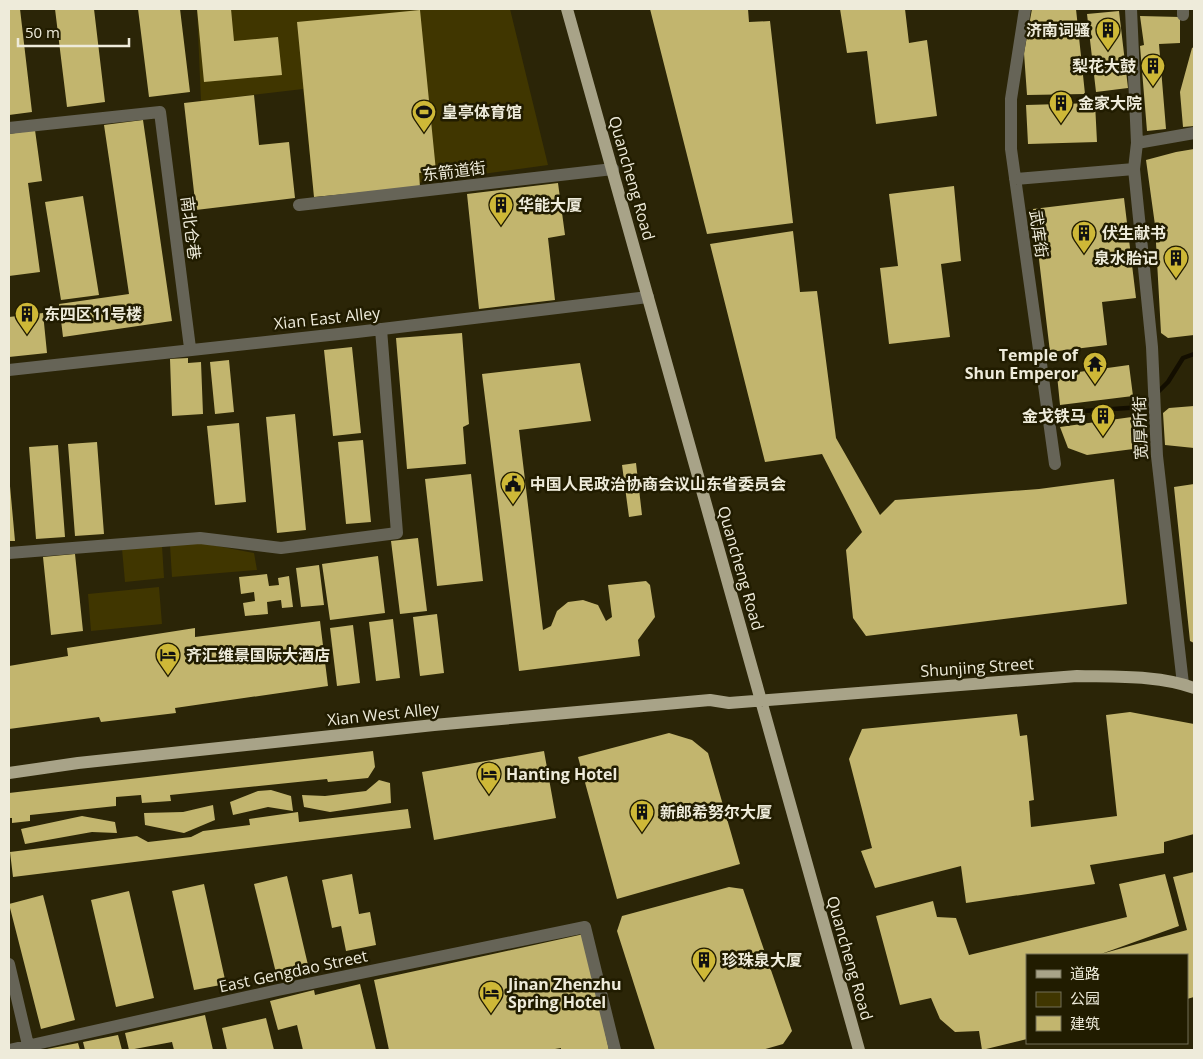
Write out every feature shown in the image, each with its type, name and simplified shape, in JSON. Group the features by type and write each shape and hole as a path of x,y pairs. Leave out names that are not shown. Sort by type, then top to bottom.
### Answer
{"main road":[{"name":"Quancheng Road","path":"567,9 859,1050"},
{"name":"Shunjing Street","path":"761,700 1077,676 1128,678 1189,686"},
{"name":"Xian West Alley","path":"9,773 78,763 505,718 710,700 729,703 761,700"}],"street":[{"name":"武库街","path":"1025,9 1011,99 1011,149 1055,464"},
{"path":"1131,9 1137,143 1194,132"},
{"name":"南北仓巷","path":"9,128 160,112 190,348"},
{"name":"宽厚所街","path":"1137,143 1134,169 1155,382 1157,456 1189,686"},
{"name":"东箭道街","path":"299,205 612,169"},
{"path":"1015,179 1134,169"},
{"name":"Xian East Alley","path":"9,370 648,297"},
{"path":"9,553 200,538 282,548 397,533 381,329"},
{"name":"East Gengdao Street","path":"9,1050 585,927 615,1050"},
{"path":"9,964 28,1045"}],"green space":[{"name":"皇亭体育馆","path":"197,9 510,9 548,165 314,197 303,89 201,101"},
{"path":"201,543 254,553 257,570 172,577 170,545"},
{"path":"162,546 164,578 125,582 122,549"},
{"path":"159,587 162,624 91,631 88,594"}],"building":[{"path":"9,9 20,9 32,112 9,115"},
{"path":"55,9 94,9 105,102 67,107"},
{"path":"138,9 180,9 190,92 149,97"},
{"path":"197,9 231,9 234,41 278,37 282,75 204,82"},
{"path":"650,9 748,9 749,22 770,21 793,223 707,234"},
{"path":"840,9 905,9 909,43 927,40 937,116 876,124 867,51 847,53"},
{"path":"1032,9 1076,9 1085,94 1027,95 1024,53"},
{"path":"420,10 436,171 419,173 420,187 314,197 297,22"},
{"name":"济南词骚","path":"1119,11 1128,88 1096,92 1087,14"},
{"name":"梨花大鼓","path":"1140,16 1180,17 1180,43 1159,44 1166,129 1147,131 1140,46 1144,45"},
{"path":"1194,47 1194,126 1183,127 1180,92 1192,48"},
{"path":"254,95 259,145 289,142 295,198 196,210 184,103"},
{"name":"金家大院","path":"1095,103 1097,142 1028,144 1026,105"},
{"path":"143,120 172,321 63,337 59,304 129,294 104,125"},
{"path":"35,130 42,181 28,183 40,272 9,276 9,134"},
{"name":"泉水胎记","path":"1194,149 1194,335 1168,338 1161,333 1155,225 1146,160"},
{"path":"558,183 565,235 548,238 555,300 479,309 467,194"},
{"path":"954,186 961,261 941,264 950,337 889,344 880,268 898,266 889,194"},
{"path":"83,196 99,295 61,300 45,202"},
{"name":"伏生献书","path":"1124,198 1136,298 1102,302 1107,345 1050,352 1033,209"},
{"path":"793,231 800,292 817,291 836,438 880,515 895,500 1039,489 1114,479 1127,604 866,636 853,618 846,550 862,532 822,454 765,462 710,244"},
{"name":"东四区11号楼","path":"43,313 47,353 9,357 9,317"},
{"path":"462,333 469,424 463,427 466,464 407,469 396,338"},
{"path":"352,347 361,433 333,436 324,350"},
{"path":"188,358 188,363 201,362 203,414 172,416 170,359"},
{"path":"229,360 234,412 215,414 210,362"},
{"name":"中国人民政治协商会议山东省委员会","path":"580,363 591,421 519,430 543,630 551,626 557,611 568,602 583,600 598,605 606,621 612,617 608,585 646,581 650,585 655,617 638,640 640,656 519,671 482,374"},
{"name":"Temple of Shun Emperor","path":"1129,365 1133,396 1060,405 1057,375"},
{"path":"1194,406 1194,448 1165,445 1163,413 1169,408"},
{"path":"295,414 306,530 277,533 266,417"},
{"name":"金戈铁马","path":"1146,415 1141,448 1087,455 1068,448 1060,427"},
{"path":"239,423 246,502 215,505 207,426"},
{"path":"363,440 371,522 346,524 338,442"},
{"path":"97,442 104,534 75,536 68,444"},
{"path":"58,445 65,537 36,539 29,447"},
{"path":"636,463 642,515 629,517 622,465"},
{"path":"471,474 483,581 437,586 425,479"},
{"path":"9,475 15,541 9,541"},
{"path":"1194,484 1194,643 1190,641 1174,487"},
{"path":"418,538 427,611 400,614 391,541"},
{"path":"75,554 83,631 51,635 43,557"},
{"path":"378,556 385,613 330,620 322,564"},
{"path":"319,565 324,605 301,607 296,568"},
{"path":"267,574 269,586 279,585 278,578 289,576 293,607 282,608 281,600 267,602 268,614 245,616 243,603 255,601 254,592 241,594 239,577"},
{"path":"437,614 444,673 420,676 413,617"},
{"path":"393,619 400,678 376,681 369,622"},
{"name":"齐汇维景国际大酒店","path":"320,621 328,686 175,708 176,713 101,722 99,717 9,729 9,666 68,656 67,648 195,628 195,637"},
{"path":"353,625 360,683 337,686 330,628"},
{"path":"1130,712 1194,724 1194,834 1164,842 1164,853 1090,865 1095,884 966,903 961,866 875,888 861,851 872,848 849,759 862,729 1017,714 1020,736 1027,735 1034,800 1029,801 1031,827 1117,816 1106,715"},
{"path":"669,733 692,740 708,753 740,864 617,899 578,757"},
{"path":"373,751 375,767 368,778 328,782 327,779 170,795 171,801 142,803 141,795 116,797 116,806 30,815 30,821 12,823 12,818 9,818 9,793"},
{"name":"Hanting Hotel","path":"544,751 556,818 434,840 422,772"},
{"path":"379,780 390,783 391,803 330,812 304,807 302,795 325,796 366,791"},
{"path":"271,790 291,796 293,811 268,807 233,815 230,802 258,791"},
{"path":"213,805 215,820 184,833 145,825 144,813 183,812"},
{"path":"408,809 411,828 13,877 10,852 137,836 148,842 191,837 203,831 250,825 249,819 298,812 299,822"},
{"path":"82,816 115,822 117,833 92,832 25,844 21,829"},
{"path":"1194,872 1194,997 1188,999 1188,954 1101,954 1187,930 1173,877"},
{"path":"352,874 359,914 370,912 376,945 346,951 341,926 332,928 322,880"},
{"path":"1165,874 1179,926 1101,954 1026,954 1026,1039 982,1050 979,1031 955,1032 940,1019 931,998 900,1005 876,916 933,901 937,917 956,918 969,955 1127,917 1119,884"},
{"path":"287,876 308,965 276,973 254,884"},
{"path":"204,884 226,984 194,990 172,891"},
{"name":"珍珠泉大厦","path":"729,887 743,889 792,1031 783,1044 762,1050 655,1050 617,931 622,916"},
{"path":"129,891 154,998 116,1007 91,900"},
{"path":"43,895 75,1020 41,1029 9,904"},
{"name":"Jinan Zhenzhu Spring Hotel","path":"584,934 609,1050 561,1050 561,1048 549,1050 389,1050 374,980"},
{"path":"360,984 376,1050 303,1050 297,1025 278,1030 270,1001 314,990 315,995"},
{"path":"205,1015 213,1050 174,1050 172,1042 129,1050 125,1033"},
{"path":"266,1018 274,1050 227,1050 222,1028"},
{"path":"118,1035 122,1050 85,1050 83,1042"},
{"path":"78,1043 80,1050 47,1050 47,1049"}],"waterway":[{"path":"1157,393 1168,382 1183,358 1194,354"},
{"path":"1055,413 1142,407 1151,398"}],"place":[{"name":"济南词骚","path":"1108,51"},
{"name":"梨花大鼓","path":"1153,87"},
{"name":"金家大院","path":"1061,124"},
{"name":"皇亭体育馆","path":"424,133"},
{"name":"华能大厦","path":"501,226"},
{"name":"伏生献书","path":"1084,254"},
{"name":"泉水胎记","path":"1176,279"},
{"name":"东四区11号楼","path":"27,335"},
{"name":"Temple of Shun Emperor","path":"1095,385"},
{"name":"金戈铁马","path":"1103,437"},
{"name":"中国人民政治协商会议山东省委员会","path":"513,505"},
{"name":"齐汇维景国际大酒店","path":"168,676"},
{"name":"Hanting Hotel","path":"489,795"},
{"name":"新郎希努尔大厦","path":"642,833"},
{"name":"珍珠泉大厦","path":"704,981"},
{"name":"Jinan Zhenzhu Spring Hotel","path":"491,1014"}]}
